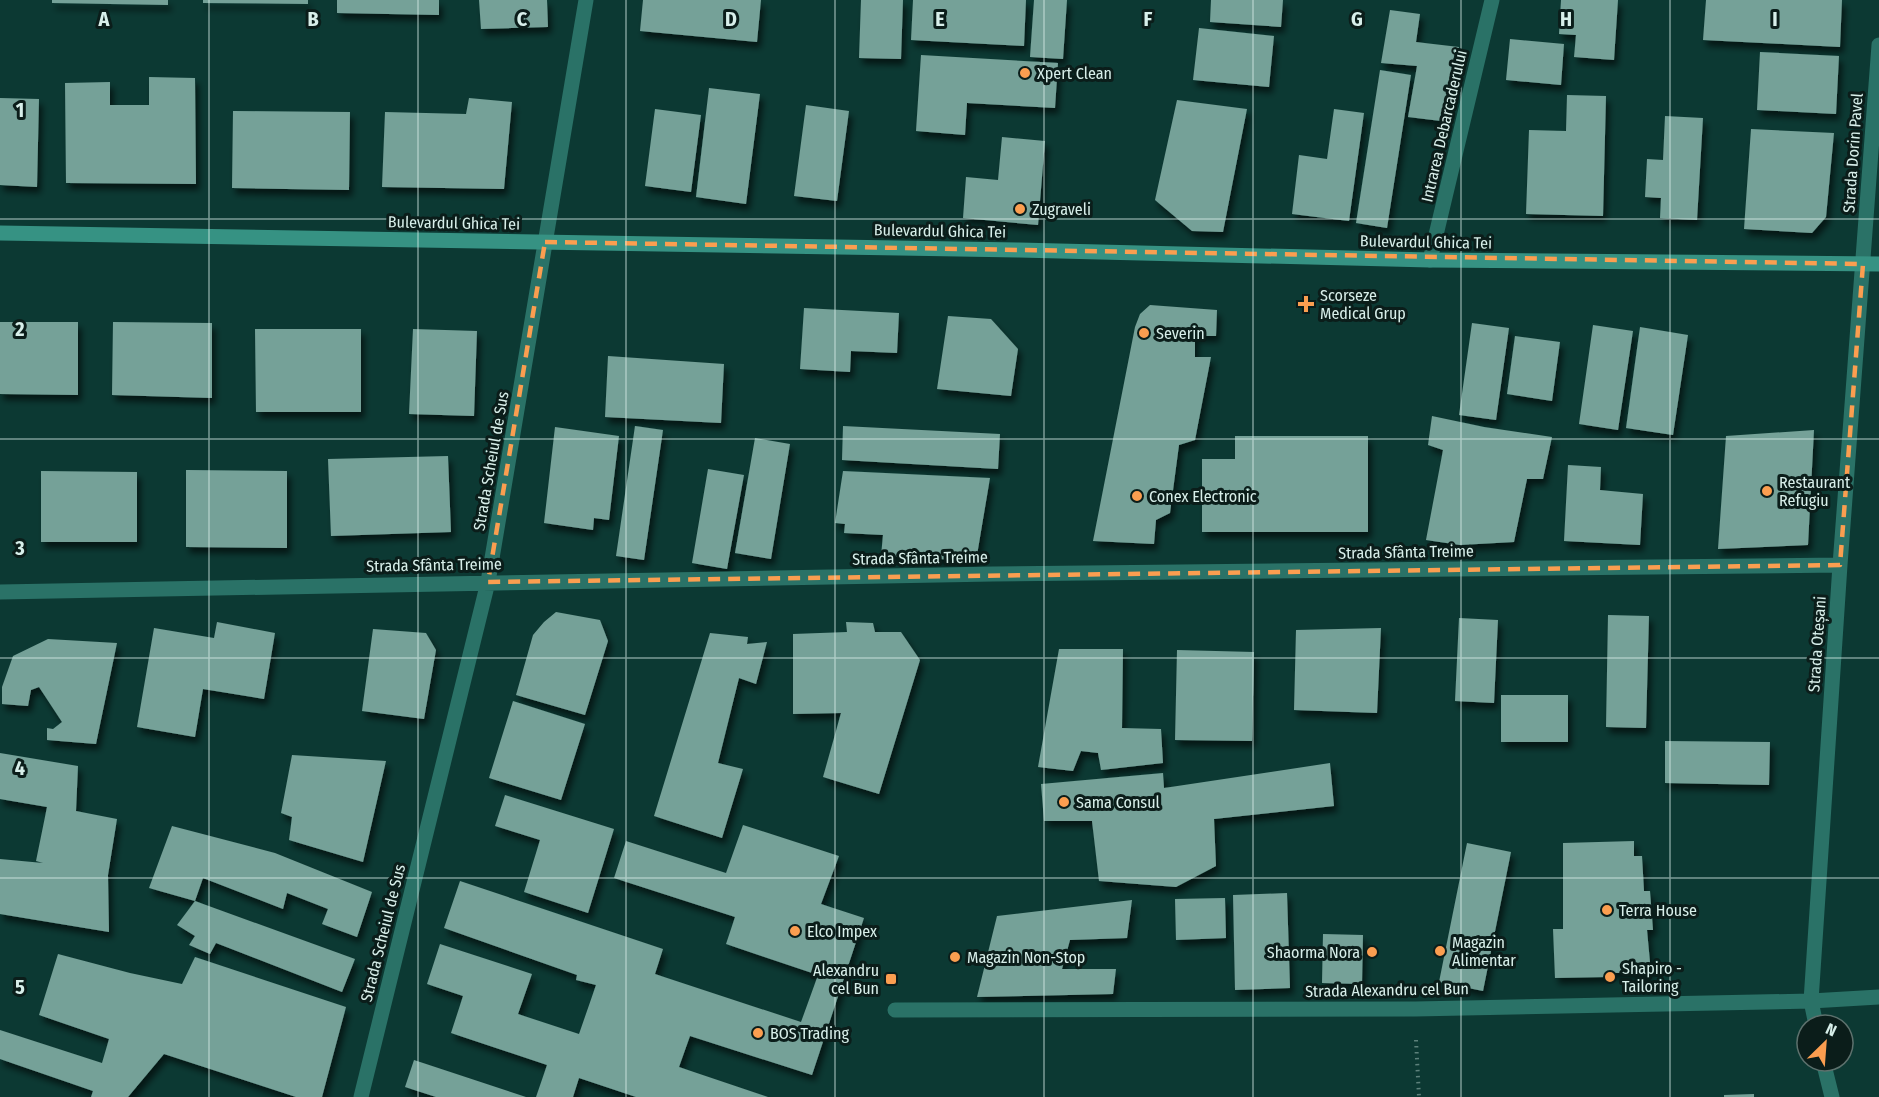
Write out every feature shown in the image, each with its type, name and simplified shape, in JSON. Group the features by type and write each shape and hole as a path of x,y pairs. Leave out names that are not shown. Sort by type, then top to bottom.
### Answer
{"street":[{"name":"Strada Scheiul de Sus","path":"361,1097 488,582 586,0"},
{"name":"Intrarea Debarcaderului","path":"1430,260 1492,0"},
{"name":"Strada Dorin Pavel","path":"1863,264 1879,45"},
{"name":"Bulevardul Ghica Tei","path":"0,233 1019,250 1430,260 1879,264"},
{"name":"Strada Oteșani","path":"1814,1013 1811,1001 1863,264"},
{"name":"Strada Sfânta Treime","path":"0,592 1005,574 1840,565"},
{"name":"Strada Alexandru cel Bun","path":"896,1011 1415,1009 1879,998"},
{"path":"1826,1073 1832,1097"}],"path":[{"path":"1415,1009 1419,1097"}],"highlighted area":[{"path":"545,242 1863,264 1840,565 488,582"}],"building":[{"path":"52,0 168,0 168,5 52,3"},
{"path":"203,0 308,0 308,4 203,3"},
{"path":"337,0 439,0 439,15 337,13"},
{"path":"479,0 547,0 548,27 481,29"},
{"path":"643,0 761,0 757,42 640,31"},
{"path":"861,0 903,0 901,59 859,58"},
{"path":"913,0 1026,0 1024,46 911,40"},
{"path":"1034,0 1067,0 1063,59 1030,57"},
{"path":"1211,0 1283,0 1281,27 1210,22"},
{"path":"1561,0 1618,0 1614,60 1574,57 1576,35 1559,34"},
{"path":"1706,0 1842,0 1840,47 1703,40"},
{"path":"1390,10 1420,14 1416,42 1459,47 1441,121 1408,117 1417,66 1381,63"},
{"path":"1199,28 1274,36 1269,87 1193,80"},
{"path":"1510,39 1564,44 1561,85 1506,80"},
{"path":"1760,52 1839,56 1836,114 1757,110"},
{"path":"921,55 1058,63 1055,108 967,103 965,135 916,131"},
{"path":"1380,70 1411,75 1387,228 1356,223"},
{"path":"149,77 195,78 196,184 66,183 65,83 110,82 110,105 149,105"},
{"path":"709,88 760,94 746,204 696,197"},
{"path":"1567,95 1606,96 1603,216 1526,214 1529,130 1566,131"},
{"path":"0,98 39,99 37,187 0,185"},
{"path":"469,98 512,102 504,189 382,187 385,112 466,114"},
{"path":"1177,100 1247,109 1223,232 1192,231 1155,200"},
{"path":"806,105 849,111 837,201 794,196"},
{"path":"655,109 701,115 691,192 645,186"},
{"path":"1334,109 1364,113 1349,221 1292,214 1299,155 1327,159"},
{"path":"233,111 350,112 349,190 232,188"},
{"path":"1665,116 1703,118 1697,220 1660,218 1661,198 1645,197 1647,159 1663,160"},
{"path":"1751,129 1834,133 1826,217 1812,233 1744,229"},
{"path":"1002,137 1045,141 1038,225 963,218 966,177 998,180"},
{"path":"1150,305 1217,310 1216,336 1195,336 1195,357 1211,357 1195,440 1179,445 1170,513 1156,520 1154,544 1093,541 1135,327 1140,314"},
{"path":"804,308 899,313 897,353 851,351 850,372 800,369"},
{"path":"948,316 991,319 1018,349 1011,396 937,389"},
{"path":"0,322 78,322 78,395 0,394"},
{"path":"113,322 212,323 212,398 112,395"},
{"path":"1472,323 1509,328 1496,420 1459,415"},
{"path":"1593,325 1633,331 1618,430 1579,424"},
{"path":"1640,327 1688,335 1673,435 1626,428"},
{"path":"255,329 361,329 361,412 256,412"},
{"path":"413,329 477,331 474,416 409,414"},
{"path":"1515,336 1560,342 1552,401 1507,394"},
{"path":"608,356 724,364 721,423 605,417"},
{"path":"1432,416 1484,427 1552,437 1543,479 1527,479 1514,542 1460,545 1426,540 1443,450 1428,445"},
{"path":"635,426 663,430 644,560 616,556"},
{"path":"843,426 1000,434 998,469 842,460"},
{"path":"555,427 619,436 609,520 594,518 593,530 544,523"},
{"name":"Restaurant Refugiu","path":"1814,430 1808,545 1718,549 1726,436"},
{"path":"1235,436 1368,436 1368,532 1202,532 1202,459 1235,459"},
{"path":"755,438 790,444 771,559 735,553"},
{"path":"448,456 451,532 331,536 328,459"},
{"path":"1568,465 1601,467 1600,490 1643,494 1640,545 1564,541"},
{"path":"708,469 744,475 727,569 692,563"},
{"path":"186,470 287,471 287,548 186,547"},
{"path":"41,471 137,472 137,542 41,542"},
{"path":"843,471 990,478 976,561 881,556 883,535 844,533 845,524 835,523"},
{"path":"556,612 600,620 608,641 585,715 516,695 533,635"},
{"path":"1608,615 1649,616 1646,728 1606,727"},
{"path":"1459,618 1498,620 1494,703 1455,701"},
{"path":"217,622 275,633 264,699 203,689 195,737 137,727 154,628 214,638"},
{"path":"846,622 873,623 875,632 901,632 920,660 879,794 823,777 841,713 793,714 793,634 847,632"},
{"path":"1381,628 1377,713 1294,710 1296,630"},
{"path":"373,629 426,633 436,650 424,719 362,711"},
{"path":"710,633 748,637 747,644 767,642 756,684 739,678 718,763 743,769 722,838 654,816"},
{"path":"48,639 117,643 96,744 47,740 47,728 53,729 62,722 39,687 31,690 28,706 2,704 2,687 13,656"},
{"path":"1059,649 1123,649 1122,728 1161,729 1163,763 1101,770 1098,753 1081,751 1073,771 1038,767"},
{"path":"1177,650 1254,652 1252,741 1175,740"},
{"path":"1501,695 1568,695 1568,742 1501,742"},
{"path":"513,701 585,724 561,800 489,778"},
{"path":"1665,741 1770,742 1769,785 1665,783"},
{"path":"0,753 78,766 76,811 117,819 108,875 109,932 0,914 0,859 43,863 36,861 47,807 0,799"},
{"path":"292,755 386,761 363,862 289,840 292,817 281,813"},
{"path":"1330,763 1334,806 1214,819 1216,866 1176,887 1099,881 1092,821 1044,821 1041,784 1163,773 1164,788"},
{"path":"505,795 614,829 588,913 524,892 540,840 495,826"},
{"path":"743,825 839,856 821,904 864,918 812,1075 690,1036 679,1067 768,1097 636,1097 579,1078 573,1097 536,1097 547,1065 451,1033 463,996 427,984 440,944 532,974 518,1014 579,1034 596,985 576,980 577,975 444,928 460,881 663,949 655,974 801,1022 818,975 726,944 735,917 614,878 626,841 726,873"},
{"path":"172,826 275,853 372,892 357,937 322,924 328,909 287,893 283,909 203,878 195,901 149,888"},
{"name":"Terra House","path":"1634,841 1634,856 1642,856 1644,891 1650,891 1653,930 1647,930 1651,973 1608,973 1607,977 1555,978 1553,929 1563,929 1563,843"},
{"path":"1467,843 1511,852 1483,991 1439,982"},
{"path":"1287,893 1290,988 1235,990 1233,895"},
{"path":"1225,898 1226,938 1176,940 1175,899"},
{"path":"1132,900 1127,938 1070,940 1062,969 1116,969 1113,994 977,997 997,916"},
{"path":"195,901 355,959 342,992 216,943 210,954 189,945 195,936 177,925"},
{"path":"1323,934 1363,935 1362,984 1322,983"},
{"path":"58,954 182,984 195,957 346,1007 322,1097 296,1097 164,1054 128,1097 91,1097 93,1091 0,1059 0,1030 102,1063 109,1039 39,1015"},
{"path":"414,1060 526,1097 436,1097 405,1087"},
{"path":"1754,1094 1754,1097 1724,1097 1724,1095"}],"place":[{"name":"Xpert Clean","path":"1025,73"},
{"name":"Zugraveli","path":"1020,209"},
{"name":"Scorseze Medical Grup","path":"1306,304"},
{"name":"Severin","path":"1144,333"},
{"name":"Restaurant Refugiu","path":"1767,491"},
{"name":"Conex Electronic","path":"1137,496"},
{"name":"Sama Consul","path":"1064,802"},
{"name":"Terra House","path":"1607,910"},
{"name":"Elco Impex","path":"795,931"},
{"name":"Magazin Alimentar","path":"1440,951"},
{"name":"Shaorma Nora","path":"1372,952"},
{"name":"Magazin Non-Stop","path":"955,957"},
{"name":"Shapiro - Tailoring","path":"1610,977"},
{"name":"Alexandru cel Bun","path":"891,979"},
{"name":"BOS Trading","path":"758,1033"}]}
